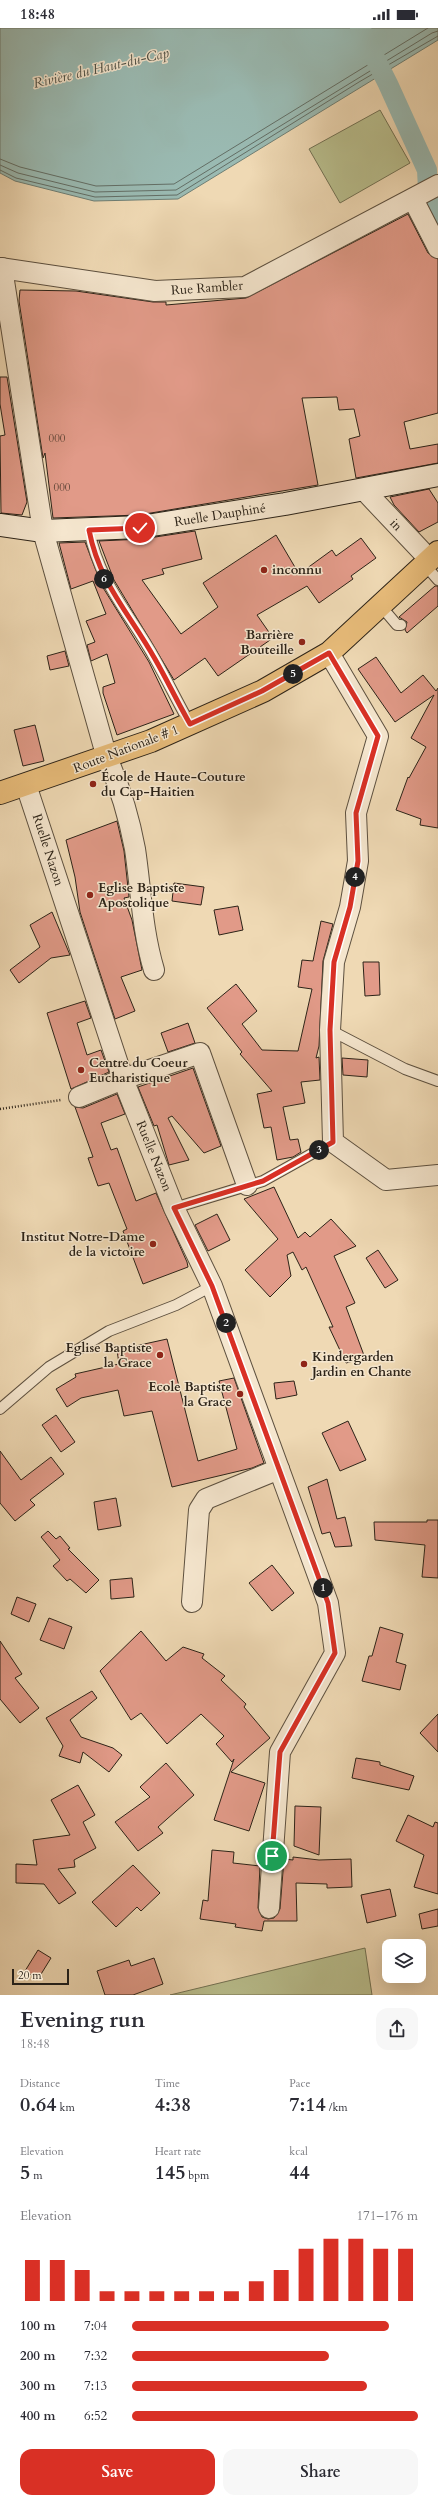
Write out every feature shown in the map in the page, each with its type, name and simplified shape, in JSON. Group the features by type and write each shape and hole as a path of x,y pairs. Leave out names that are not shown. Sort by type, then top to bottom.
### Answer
{"main road":[{"name":"Route Nationale # 1","path":"0,793 151,742 262,691 329,653 380,605 433,564"}],"street":[{"name":"Rue Rambler","path":"1,268 155,291 245,287 438,185"},
{"path":"413,199 438,248"},
{"path":"1,268 43,531 107,758 122,791 134,848 146,944 154,970"},
{"name":"Ruelle Dauphiné","path":"0,525 43,531 140,528 438,475"},
{"name":"in","path":"363,489 433,564"},
{"path":"329,653 378,736 356,813 358,861 350,907 334,962 330,1030 333,1142 386,1180 438,1175"},
{"name":"Ruelle Nazon","path":"26,785 123,1079 174,1208 212,1286 328,1603 335,1653 280,1752 269,1908"},
{"path":"79,1097 123,1079 200,1053 247,1185"},
{"path":"192,1602 199,1510 206,1499 279,1469"}],"lane":[{"path":"89,530 93,551 104,578 155,658 190,724"},
{"path":"380,605 397,625 401,625"},
{"path":"330,1030 405,1069 438,1081"},
{"path":"174,1208 263,1181 333,1142"},
{"path":"0,1409 49,1367 109,1331 176,1305 212,1286"}],"path":[{"path":"0,1108 79,1097"}],"green space":[{"path":"380,110 410,163 340,203 309,149"},
{"path":"365,1948 372,1995 170,1995"}],"water":[{"name":"Rivière du Haut-du-Cap","path":"0,28 438,28 438,40 178,199 94,201 15,181 0,173"}],"building":[{"path":"408,214 428,253 438,259 438,413 404,422 410,449 438,444 438,463 356,478 349,439 360,436 354,409 339,410 337,397 302,398 318,485 139,515 53,518 45,453 43,458 19,301 20,290 76,291 153,302 166,302 166,305 246,298"},
{"path":"0,377 7,377 27,502 22,515 1,513 0,436 5,435 0,404"},
{"path":"429,489 438,503 438,522 419,532 394,505 390,497"},
{"path":"195,531 202,559 162,569 164,574 142,580 181,634 218,607 203,583 276,535 299,574 332,550 336,556 361,538 376,558 351,576 353,579 319,603 307,586 257,615 273,638 218,676 205,658 174,680 114,580 99,541 142,539"},
{"path":"85,542 102,586 149,662 174,714 117,735 103,693 103,687 115,683 107,654 91,661 87,645 95,642 86,621 106,614 93,581 71,589 59,543"},
{"path":"435,586 438,586 438,606 407,633 405,630 407,622 399,617"},
{"path":"65,651 69,666 50,670 47,656"},
{"path":"376,657 401,693 423,675 436,691 438,688 438,828 420,825 421,819 396,810 408,777 409,778 426,747 411,738 434,695 395,722 358,669"},
{"path":"35,725 44,761 23,766 14,730"},
{"path":"117,821 124,851 129,897 124,898 132,920 142,970 121,977 135,1011 115,1019 80,912 75,877 66,840"},
{"path":"174,883 204,887 201,905 172,901"},
{"path":"238,906 243,930 219,935 214,910"},
{"path":"52,912 70,955 51,958 19,983 10,970 40,947 30,925"},
{"path":"321,921 333,924 323,961 319,1046 316,1058 319,1057 320,1080 301,1082 305,1103 283,1107 290,1140 298,1139 301,1152 293,1157 277,1160 271,1127 264,1128 257,1094 272,1091 240,1054 242,1052 207,1008 236,984 257,1011 242,1024 262,1050 298,1051 312,989 298,987 302,960 313,961"},
{"path":"363,962 379,962 380,995 365,996"},
{"path":"85,1001 91,1018 77,1023 87,1055 101,1050 109,1072 71,1089 47,1013"},
{"path":"188,1023 195,1043 168,1052 161,1033"},
{"path":"342,1058 368,1060 367,1077 343,1075"},
{"path":"193,1068 221,1146 204,1153 172,1116 168,1118 189,1160 169,1165 157,1125 154,1126 138,1087"},
{"path":"117,1094 125,1114 101,1123 111,1150 117,1148 136,1201 156,1193 188,1267 143,1284 123,1231 127,1229 109,1183 98,1186 88,1158 93,1157 75,1107 83,1108"},
{"path":"274,1187 298,1238 305,1232 310,1237 331,1219 356,1246 334,1256 355,1303 346,1307 365,1358 346,1363 329,1327 333,1327 306,1267 302,1270 293,1252 287,1255 291,1276 270,1297 245,1270 278,1239 244,1199"},
{"path":"217,1214 230,1240 208,1251 195,1225"},
{"path":"378,1250 398,1280 385,1288 366,1258"},
{"path":"167,1339 198,1461 237,1449 219,1381 234,1378 264,1463 252,1468 172,1487 152,1411 124,1416 118,1390 81,1398 67,1407 56,1389 76,1377 75,1374 119,1364 117,1350"},
{"path":"294,1381 297,1395 276,1399 274,1383"},
{"path":"56,1415 75,1442 61,1452 42,1425"},
{"path":"348,1421 366,1460 340,1471 322,1433"},
{"path":"0,1451 21,1480 51,1457 64,1474 30,1500 35,1505 15,1521 0,1503"},
{"path":"327,1479 337,1519 345,1517 352,1546 335,1547 330,1532 322,1534 308,1487"},
{"path":"116,1498 121,1526 98,1530 94,1502"},
{"path":"427,1520 438,1520 438,1578 422,1577 425,1545 375,1540 374,1522 427,1522"},
{"path":"48,1531 56,1539 60,1536 70,1548 68,1549 99,1580 86,1593 70,1579 67,1581 53,1566 60,1560 41,1537"},
{"path":"272,1565 294,1593 272,1611 249,1583"},
{"path":"132,1578 134,1597 111,1599 110,1580"},
{"path":"17,1597 36,1604 29,1622 11,1614"},
{"path":"49,1618 72,1627 64,1649 40,1640"},
{"path":"380,1627 403,1634 396,1662 406,1665 400,1690 362,1681 369,1656 372,1656"},
{"path":"141,1631 166,1661 183,1647 204,1654 202,1658 225,1676 221,1680 246,1704 244,1707 270,1738 231,1772 265,1783 249,1831 214,1820 234,1759 232,1762 216,1744 224,1736 201,1714 167,1744 141,1713 131,1720 100,1671"},
{"path":"0,1641 22,1674 15,1678 39,1708 20,1723 0,1699"},
{"path":"92,1691 97,1698 70,1720 81,1737 113,1748 122,1755 109,1772 83,1752 80,1763 59,1756 63,1746 46,1718"},
{"path":"438,1714 438,1752 420,1733"},
{"path":"356,1758 380,1762 380,1765 414,1776 409,1790 352,1778"},
{"path":"166,1763 194,1795 158,1827 163,1833 138,1851 115,1822 150,1797 140,1787"},
{"path":"78,1785 95,1815 83,1822 96,1848 74,1860 75,1867 58,1869 76,1893 59,1904 44,1884 16,1883 16,1864 37,1865 33,1840 70,1835 51,1800"},
{"path":"295,1806 321,1807 319,1855 294,1846"},
{"path":"408,1815 433,1827 435,1822 438,1823 438,1894 414,1887 424,1855 396,1841"},
{"path":"212,1850 234,1852 233,1863 260,1866 258,1908 262,1917 268,1919 274,1918 280,1909 284,1859 293,1860 293,1857 319,1860 351,1859 352,1887 327,1888 327,1884 296,1883 297,1921 264,1921 262,1931 235,1927 236,1924 200,1919 203,1900 208,1901"},
{"path":"133,1865 160,1893 141,1911 137,1907 116,1927 92,1902"},
{"path":"390,1889 396,1916 367,1923 361,1895"},
{"path":"438,1909 438,1926 422,1929 419,1914"},
{"path":"38,1950 51,1958 38,1979 25,1971"},
{"path":"154,1958 163,1984 133,1995 105,1995 97,1971 129,1960 131,1966"}],"waterway":[{"path":"360,28 388,84 427,170 429,209 438,228"}],"place":[{"name":"inconnu","path":"264,570"},
{"name":"Barrière Bouteille","path":"302,642"},
{"name":"École de Haute-Couture du Cap-Haitien","path":"93,784"},
{"name":"Eglise Baptiste Apostolique","path":"90,895"},
{"name":"Centre du Coeur Eucharistique","path":"81,1070"},
{"name":"Institut Notre-Dame de la victoire","path":"153,1244"},
{"name":"Eglise Baptiste la Grace","path":"160,1355"},
{"name":"Kindergarden Jardin en Chante","path":"304,1364"},
{"name":"Ecole Baptiste la Grace","path":"240,1394"}],"route":[{"path":"140,528 89,530 93,551 104,578 115,598 155,658 190,724 262,691 329,653 378,736 356,813 358,861 350,907 334,962 330,1030 333,1142 263,1181 174,1208 212,1286 328,1603 335,1653 280,1752 272,1856"}]}
